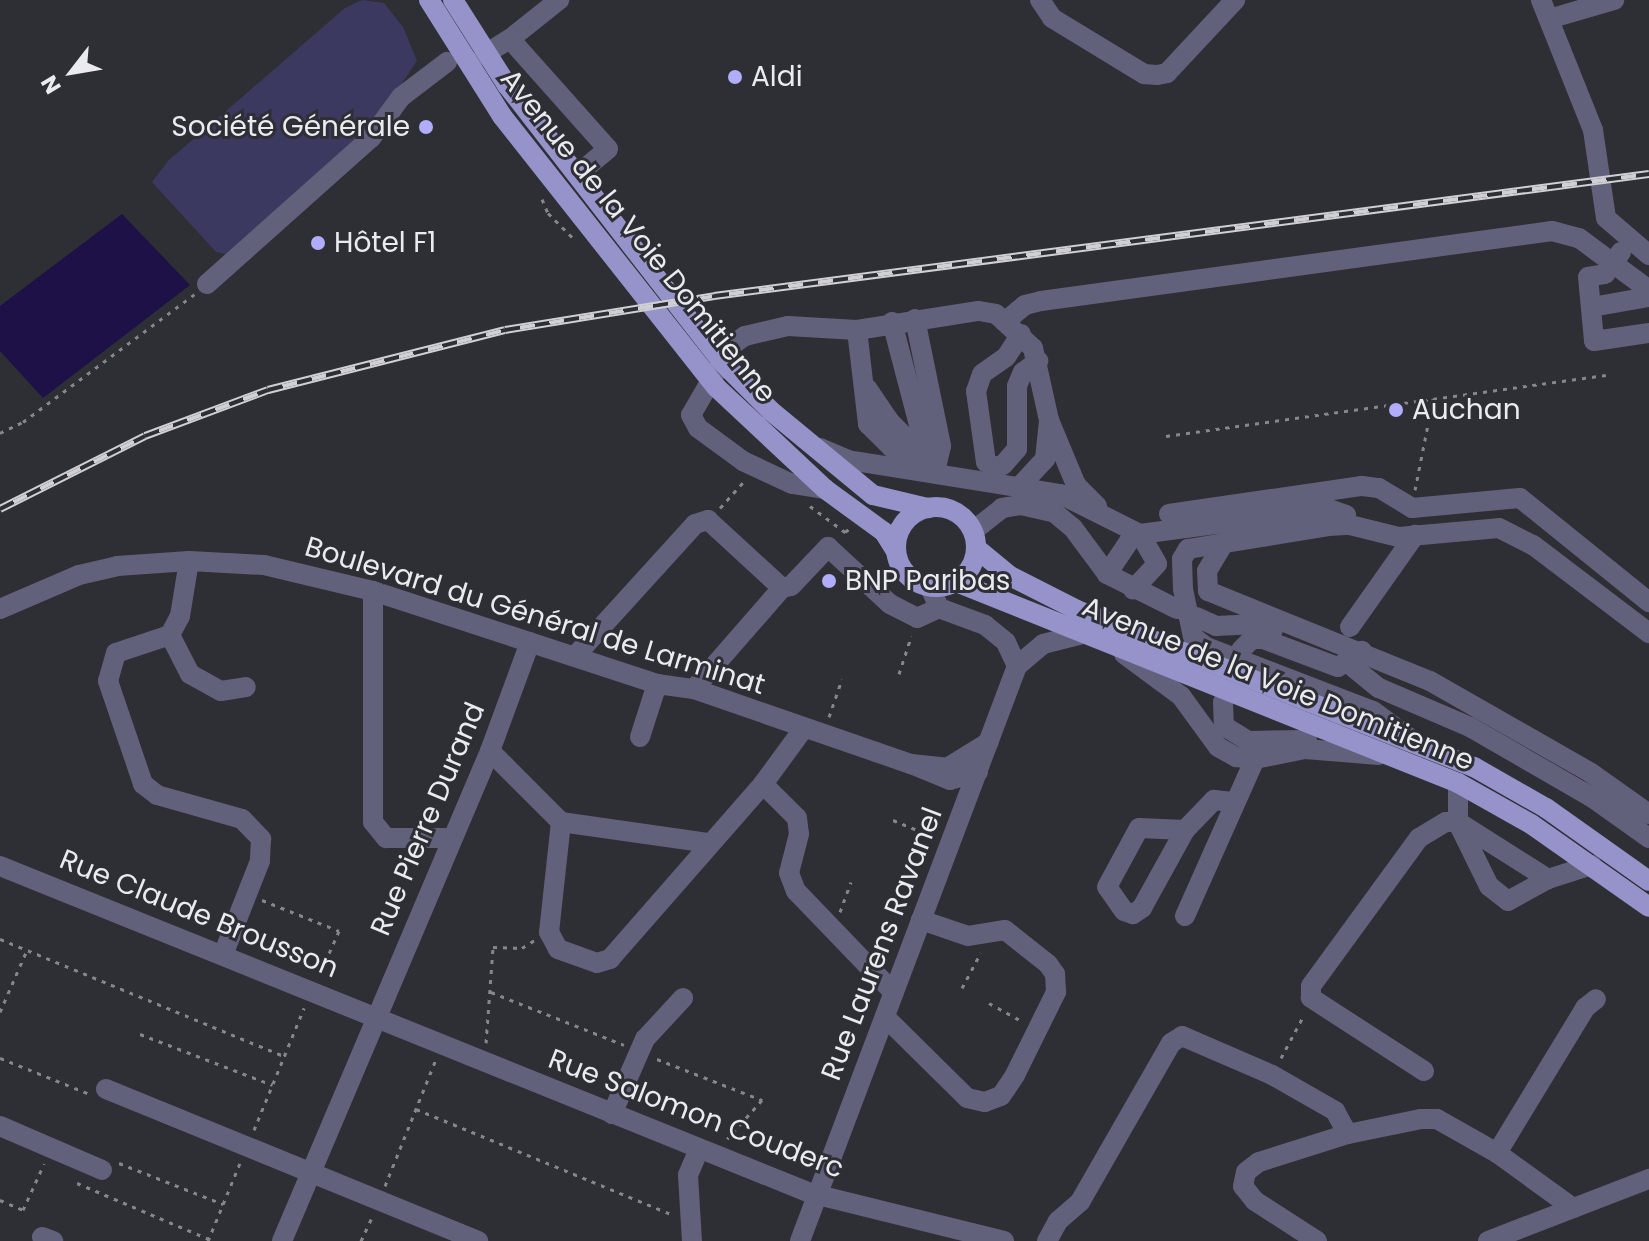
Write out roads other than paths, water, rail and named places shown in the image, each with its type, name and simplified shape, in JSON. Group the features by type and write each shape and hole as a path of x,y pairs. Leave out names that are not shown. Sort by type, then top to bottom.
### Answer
{"main road":[{"name":"Avenue de la Voie Domitienne","path":"429,0 502,116 638,273 771,411 873,495 928,508"},
{"name":"Avenue de la Voie Domitienne","path":"453,0 484,55 577,175 638,273 716,387 761,433 825,489 884,532 896,551"},
{"path":"928,508 954,512 974,539 971,567 946,584 907,575 896,551 901,528 928,508"},
{"name":"Avenue de la Voie Domitienne","path":"974,539 1010,576 1077,610 1411,739 1474,767 1546,808 1649,881"},
{"name":"Avenue de la Voie Domitienne","path":"946,584 1407,760 1458,783 1592,865 1649,907"}],"street":[{"path":"484,55 510,39 559,0"},
{"path":"1040,0 1052,18 1144,74 1157,75 1167,73 1235,0"},
{"path":"1614,0 1545,10 1593,130 1606,218 1629,242 1649,255"},
{"path":"510,39 608,149 577,175"},
{"path":"207,284 371,138 401,97 447,62"},
{"path":"1038,361 1023,372 1017,386 1017,449 1003,465 994,467 986,462 976,391 982,374 1006,357 1014,327 1025,305 1552,231 1579,238 1649,290"},
{"path":"1629,242 1605,274 1588,277 1594,341 1649,333"},
{"path":"1592,307 1649,297"},
{"path":"825,489 792,484 726,450 698,428 691,415 731,346 764,328 857,330 892,322 979,311 1014,327 1038,361 1049,420 1076,485 1105,515"},
{"path":"915,319 941,446 935,473"},
{"path":"892,322 923,455"},
{"path":"857,330 860,375 889,421 923,455 935,473"},
{"path":"1020,486 1045,459 1049,420"},
{"path":"726,450 758,454 765,446 761,433"},
{"path":"805,441 848,460 1060,494 1140,534 1157,564 1133,590"},
{"path":"1169,514 1362,486 1379,488 1412,508 1520,498 1649,602"},
{"path":"974,539 1002,508 1021,505 1055,513 1073,528 1107,574 1187,618 1216,626 1258,624 1345,652"},
{"path":"1107,574 1129,541 1140,534 1329,509 1346,515"},
{"path":"576,655 695,524 708,520 782,588"},
{"path":"1411,739 1373,711 1206,647 1187,618 1182,559 1188,549 1225,541 1350,525 1373,533 1415,535 1512,530 1649,633"},
{"path":"1345,652 1415,535"},
{"path":"1225,541 1207,571 1208,591 1527,735 1649,814"},
{"path":"694,689 782,588 791,586 828,547 868,584 917,618 939,608 964,615 1006,642 1017,666 1043,644 1080,635"},
{"path":"1394,552 1344,614 1338,628 1345,652 1379,688 1470,727 1593,798 1649,838"},
{"path":"189,561 180,616 170,635 116,653 108,681 143,784 157,795 242,819 255,828 261,839 260,861 223,955"},
{"name":"Boulevard du Général de Larminat","path":"0,609 79,575 117,566 189,561 264,565 373,591 657,684 694,689 950,780 978,772"},
{"path":"939,608 946,584"},
{"path":"946,584 964,615"},
{"path":"373,591 373,822 386,838 450,838"},
{"path":"170,635 190,674 211,689 246,687"},
{"path":"1241,650 1252,639 1263,639 1345,652"},
{"name":"Rue Pierre Durand","path":"282,1241 450,838 490,751 530,642"},
{"path":"1121,652 1181,696 1218,747 1255,759 1305,749 1335,749"},
{"name":"Rue Laurens Ravanel","path":"800,1241 1017,666"},
{"path":"640,737 657,684"},
{"path":"1223,702 1224,726 1248,741 1300,739 1335,749 1407,760"},
{"path":"561,822 549,932 558,949 597,963 610,959 708,843 814,732"},
{"name":"Boulevard du Général de Larminat","path":"911,764 947,768 989,742"},
{"path":"490,751 561,822 708,843"},
{"path":"1185,916 1233,802 1255,759"},
{"path":"1458,783 1458,822 1489,886 1508,901 1548,879 1592,865"},
{"path":"763,784 797,818 799,834 789,873 796,891 894,993"},
{"path":"1185,830 1139,828 1107,887 1124,911 1133,914 1142,908 1185,830 1214,800 1233,802"},
{"path":"1424,1071 1311,998 1311,986 1419,838 1446,822 1458,822 1548,879"},
{"name":"Rue Claude Brousson","path":"0,866 376,1017"},
{"path":"885,1017 967,1098 985,1102 1001,1096 1056,992 1055,974 1005,930 994,928 968,936 921,920"},
{"path":"612,1114 645,1039 683,998"},
{"path":"1497,1153 1585,1008 1596,999"},
{"name":"Rue Salomon Couderc","path":"376,1017 699,1149 818,1194 1004,1241"},
{"path":"1047,1241 1058,1221 1080,1202 1171,1043 1193,1037 1272,1075 1335,1111 1348,1134"},
{"path":"106,1089 478,1241"},
{"path":"1317,1241 1255,1201 1243,1186 1246,1172 1259,1162 1348,1134 1437,1119 1497,1153 1573,1208"},
{"path":"0,1126 102,1170"},
{"path":"690,1231 688,1175 699,1149"},
{"path":"1488,1241 1649,1179"}],"railway":[{"path":"0,509 145,436 268,390 505,330 714,296 1649,174"}],"place":[{"name":"Aldi","path":"735,77"},
{"name":"Société Générale","path":"426,127"},
{"name":"Hôtel F1","path":"318,243"},
{"name":"Auchan","path":"1396,410"},
{"name":"BNP Paribas","path":"829,581"}]}
